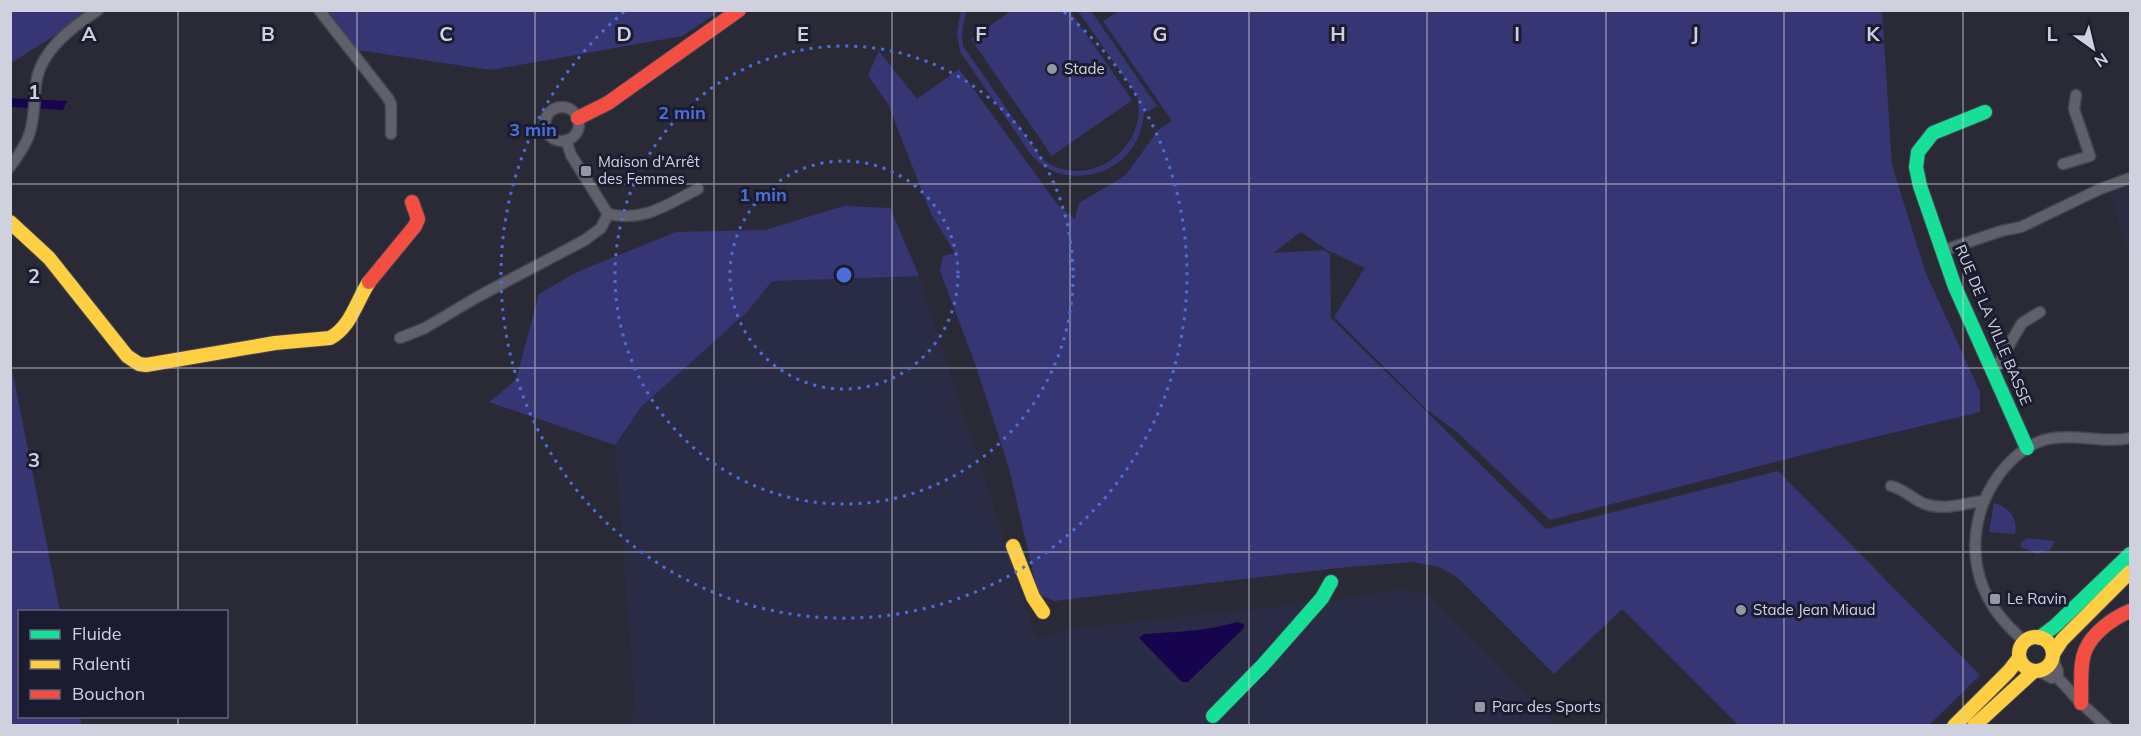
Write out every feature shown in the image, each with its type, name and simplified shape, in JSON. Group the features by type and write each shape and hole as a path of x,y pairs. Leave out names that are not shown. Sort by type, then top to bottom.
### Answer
{"street":[{"path":"10,167 29,136 40,67 64,36 79,22 98,10"},
{"path":"319,10 388,98 391,104 391,134"},
{"path":"578,118 608,103 739,10"},
{"path":"2063,164 2090,156 2074,109 2076,96"},
{"path":"565,107 575,113 578,118 576,134 566,140 557,140 548,132 546,120 549,114 558,108 565,107"},
{"name":"RUE DE LA VILLE BASSE","path":"1985,112 1938,129 1927,138 1918,152 1917,176 1956,287 2027,448"},
{"path":"566,140 570,156 608,214 631,218 643,216 698,189"},
{"path":"1942,251 2001,231 2021,227 2130,177"},
{"path":"10,222 49,258 127,356 139,364 146,365 275,343 330,338 337,335 344,329 362,291 416,226 418,219 412,202"},
{"path":"400,338 425,328 479,296 585,240 601,228 608,214"},
{"path":"1994,371 2022,323 2040,312"},
{"path":"2025,642 1994,609 1980,581 1974,558 1977,520 1983,501 2002,471 2027,448 2036,443 2055,438 2130,438"},
{"path":"1891,486 1904,489 1924,503 1941,507 1983,501"},
{"path":"1013,546 1033,597 1043,612"},
{"path":"2039,638 2055,626 2130,554"},
{"path":"1974,726 2019,683 2036,671 2048,667 2062,640 2130,572"},
{"path":"1213,716 1263,665 1322,598 1331,582"},
{"path":"2080,703 2084,651 2109,623 2130,611"},
{"path":"2057,677 2052,678 2024,667 2019,658 2019,652 2025,642 2039,638 2049,643 2058,672 2057,677 2080,703 2106,726"},
{"path":"1954,726 2010,671 2019,658"}],"shaded area":[{"path":"11,11 94,11 11,63"},
{"path":"329,11 720,11 682,36 491,70 350,49"},
{"path":"961,11 966,11 962,33 963,46 1042,159 1060,168 1078,171 1095,168 1111,160 1125,148 1134,133 1138,115 1137,95 1078,11 1091,11 1157,106 1148,112 1144,106 1143,123 1133,147 1114,165 1087,175 1058,173 1041,164 1026,147 960,52 957,33"},
{"name":"Stade","path":"1011,11 1070,11 1132,100 1052,156 971,39"},
{"path":"1119,11 1882,11 1892,165 1925,271 1980,392 1980,412 1829,448 1550,520 1458,433 1426,409 1334,317 1365,268 1327,250 1301,232 1273,253 1323,250 1330,254 1331,318 1546,529 1778,471 1980,675 1929,725 1738,725 1622,609 1554,674 1457,577 1439,567 1412,562 1348,567 1054,601 1038,594 1009,468 976,366 940,271 943,256 955,253 931,214 888,104 868,75 879,51 917,99 959,69 1057,204 1075,219 1079,203 1126,175 1158,130 1172,121 1103,21"},
{"path":"10,98 67,101 63,110 11,107"},
{"path":"2130,180 2130,251 2128,252 2108,188"},
{"path":"844,206 890,208 919,276 772,281 747,312 641,407 615,445 489,402 516,380 539,294 577,272 676,232 765,230"},
{"path":"908,271 919,276 1036,638 1066,629 1302,604 1404,589 1430,595 1556,725 629,725 635,709 615,445 641,407 747,312 772,281"},
{"path":"10,359 60,610 18,610 18,718 80,718 82,725 11,725"},
{"path":"1994,503 2008,510 2014,518 2015,534 1989,532"},
{"path":"2027,538 2055,541 2050,550 2037,554 2021,547 2021,543"},
{"path":"1237,622 1244,624 1244,628 1188,682 1182,682 1139,638 1144,634 1203,629"}],"traffic: fast":[{"path":"1985,112 1933,133 1918,152 1916,167 1920,186 1955,287 2027,448"},
{"path":"2039,638 2055,626 2130,554"},
{"path":"1213,716 1263,665 1322,598 1331,582"}],"traffic: slow":[{"path":"10,222 49,258 127,356 139,364 146,365 275,343 330,338 348,320 369,282"},
{"path":"1013,546 1033,597 1043,612"},
{"path":"2053,654 2062,640 2130,572"},
{"path":"2036,637 2048,642 2053,654 2048,666 2036,671 2024,666 2019,654 2024,642 2036,637"},
{"path":"1954,726 2019,658"},
{"path":"1974,726 2034,671"}],"traffic: jam":[{"path":"578,118 608,103 739,10"},
{"path":"369,282 415,226 418,219 412,202"},
{"path":"2081,703 2082,663 2088,644 2104,627 2130,611"}],"place":[{"name":"Stade","path":"1052,69"},
{"name":"Maison d'Arrêt des Femmes","path":"586,171"},
{"name":"Le Ravin","path":"1995,599"},
{"name":"Stade Jean Miaud","path":"1741,610"},
{"name":"Parc des Sports","path":"1480,707"}]}
